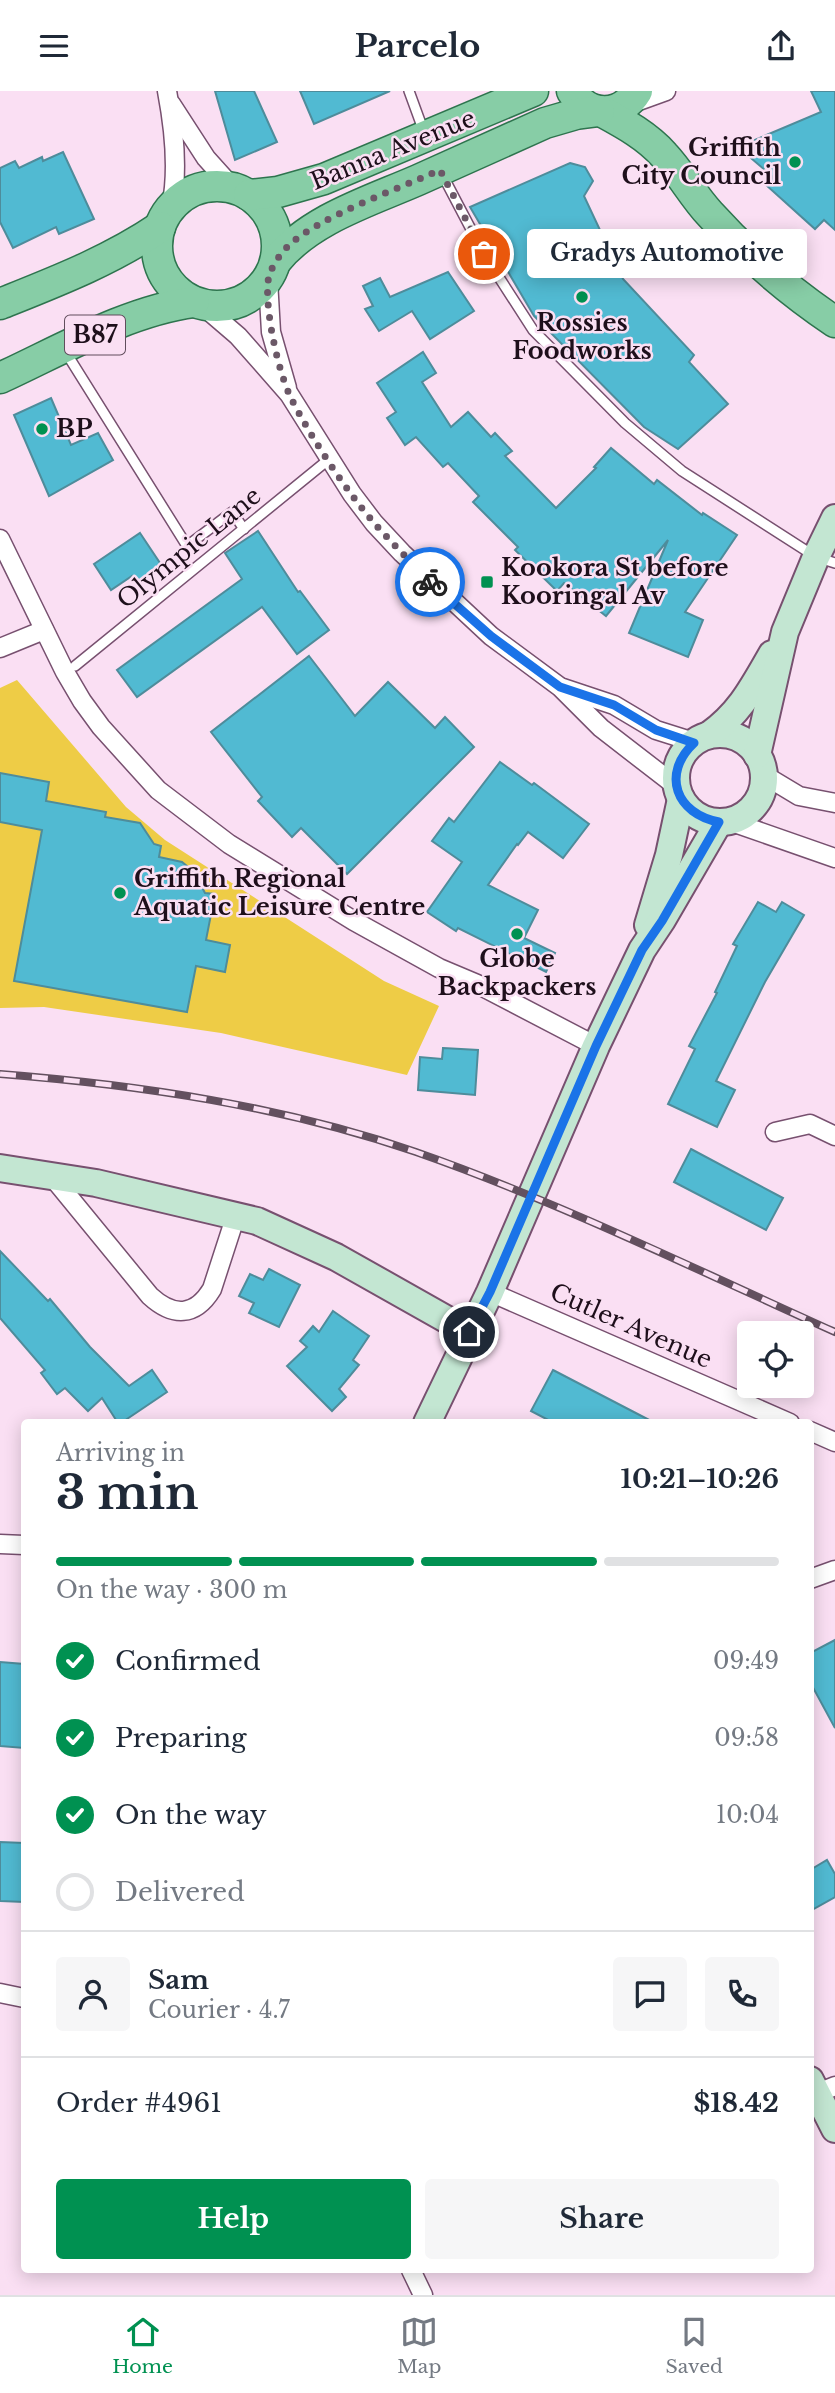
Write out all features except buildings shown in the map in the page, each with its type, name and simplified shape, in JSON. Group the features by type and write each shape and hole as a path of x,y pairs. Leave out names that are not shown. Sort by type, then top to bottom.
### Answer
{"main road":[{"name":"Banna Avenue","path":"241,191 278,192 300,187 533,91"},
{"path":"572,91 580,102 616,105 626,124 654,145 732,238 794,293 835,322"},
{"name":"Banna Avenue","path":"272,270 288,246 321,225 560,118 616,105"},
{"path":"426,137 440,170"},
{"name":"B87","path":"0,304 94,266 137,243 193,191 220,186 241,191"},
{"path":"241,191 261,204 276,231 278,246 272,270"},
{"path":"165,217 157,253 165,277 182,296 198,304"},
{"name":"B87","path":"0,378 139,314 167,306 198,304 218,307 239,302 258,291 272,270"}],"street":[{"path":"616,105 666,91"},
{"path":"168,96 206,158 241,191"},
{"path":"165,217 176,186 168,96"},
{"path":"272,270 271,332 289,394"},
{"path":"198,304 238,336 289,394 328,460 374,523 431,583 491,636 560,687 601,728 678,792 690,811 704,819 724,822 835,858"},
{"path":"642,950 669,855 678,792 679,762 685,751 727,722 745,699 825,560 835,518"},
{"path":"0,540 65,672 101,727 158,790 229,844 354,921 596,1046"},
{"path":"0,648 44,629"},
{"path":"429,1419 490,1292 596,1046 642,950 724,822 744,815 755,805 762,790 761,765 785,632"},
{"path":"560,687 614,705 656,730 702,739 723,734 737,737 748,745 761,765 799,796 835,803"},
{"path":"775,1132 810,1124 835,1136"},
{"path":"0,1168 50,1174 257,1221 336,1257 469,1332"},
{"path":"50,1174 137,1283 161,1306 175,1312 195,1307 212,1289 236,1215"},
{"name":"Cutler Avenue","path":"490,1292 781,1419"},
{"path":"814,1433 835,1442"},
{"path":"0,1543 21,1545"},
{"path":"814,1578 835,1570"},
{"path":"0,1993 21,1997"},
{"path":"818,2089 835,2129"},
{"path":"413,2273 424,2295"}],"lane":[{"path":"409,91 426,137"},
{"path":"440,170 484,254 533,330 625,423 682,471 825,560"},
{"path":"64,349 187,546 232,512 244,529"},
{"name":"Olympic Lane","path":"75,666 328,460"}],"shaded area":[{"path":"17,680 126,807 165,840 384,981 439,1006 407,1075 221,1033 44,1007 0,1008 0,688"}],"railway":[{"path":"0,1074 106,1084 211,1100 365,1136 416,1152 522,1193 627,1237 835,1332"}],"way so far":[{"path":"430,582 374,523 352,494 328,460 289,394 271,332 268,280 276,261 288,246 303,235 338,215 440,170 484,254"}],"place":[{"name":"Griffith City Council","path":"795,162"},
{"name":"Gradys Automotive","path":"484,254"},
{"name":"Rossies Foodworks","path":"582,297"},
{"name":"BP","path":"42,429"},
{"name":"Kookora St before Kooringal Av","path":"487,582"},
{"name":"Griffith Regional Aquatic Leisure Centre","path":"120,893"},
{"name":"Globe Backpackers","path":"517,934"}],"route":[{"path":"430,582 491,636 560,687 614,705 656,730 694,743 685,751 679,762 676,786 690,811 704,819 719,822 662,921 642,950 596,1046 490,1292 469,1332"}]}
